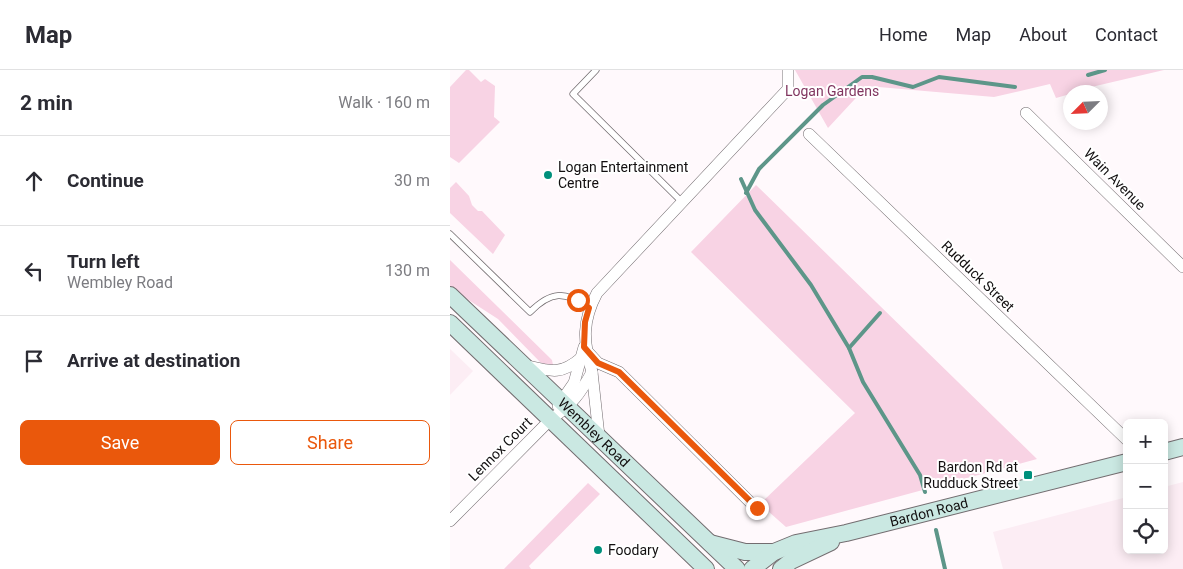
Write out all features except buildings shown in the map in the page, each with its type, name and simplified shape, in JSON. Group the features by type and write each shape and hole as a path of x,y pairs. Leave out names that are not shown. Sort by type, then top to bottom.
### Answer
{"main road":[{"name":"Wembley Road","path":"450,295 737,569"},
{"name":"Wembley Road","path":"450,323 706,569"},
{"path":"1168,451 1183,448"},
{"name":"Bardon Road","path":"752,569 774,552 796,543 846,533 1123,463"},
{"name":"Bardon Road","path":"787,566 846,533"},
{"path":"710,543 745,552 774,552"}],"street":[{"path":"565,404 583,353 585,322 589,308 597,293 788,89 788,70"},
{"name":"Wain Avenue","path":"1026,113 1183,267"},
{"name":"Rudduck Street","path":"809,134 1123,436"},
{"path":"524,365 548,370 564,370 583,353"},
{"path":"583,353 592,372 599,436"},
{"path":"583,353 598,363 619,372 757,508"},
{"path":"565,404 592,372"},
{"name":"Lennox Court","path":"450,521 565,404"}],"lane":[{"path":"596,70 573,94 682,202"},
{"path":"450,234 530,312 546,298 556,295 578,300 589,308"}],"shaded area":[{"path":"450,349 473,371 450,395"},
{"path":"1183,482 1183,569 1003,569 993,532 1123,498 1123,554 1168,554 1168,486"}],"green space":[{"path":"466,70 469,70 481,82 485,79 495,86 494,117 500,122 459,163 450,157 450,87"},
{"name":"Logan Gardens","path":"795,70 1164,70 1100,85 1063,85 1063,96 1056,98 1050,84 994,97 867,86 828,128"},
{"path":"456,182 469,196 472,205 478,211 482,211 505,235 493,254 450,213 450,188"},
{"path":"756,185 1037,459 786,527 760,504 855,413 691,252"},
{"path":"450,260 552,360 553,365 542,364 498,319 450,288"},
{"path":"588,483 600,494 529,566 531,569 504,569"}],"waterway":[{"path":"1088,75 1105,70"},
{"path":"746,193 759,169 823,105 862,77 872,77 913,87 939,77 1015,87"},
{"path":"741,179 755,210 811,285 849,348 863,382 920,475 925,492"},
{"path":"849,348 880,313"},
{"path":"936,530 945,569"}],"place":[{"name":"Logan Entertainment Centre","path":"548,175"},
{"name":"Bardon Rd at Rudduck Street","path":"1028,475"},
{"name":"Foodary","path":"598,550"}],"route":[{"path":"578,300 589,308 585,322 584,347 598,363 619,372 757,508"}]}
